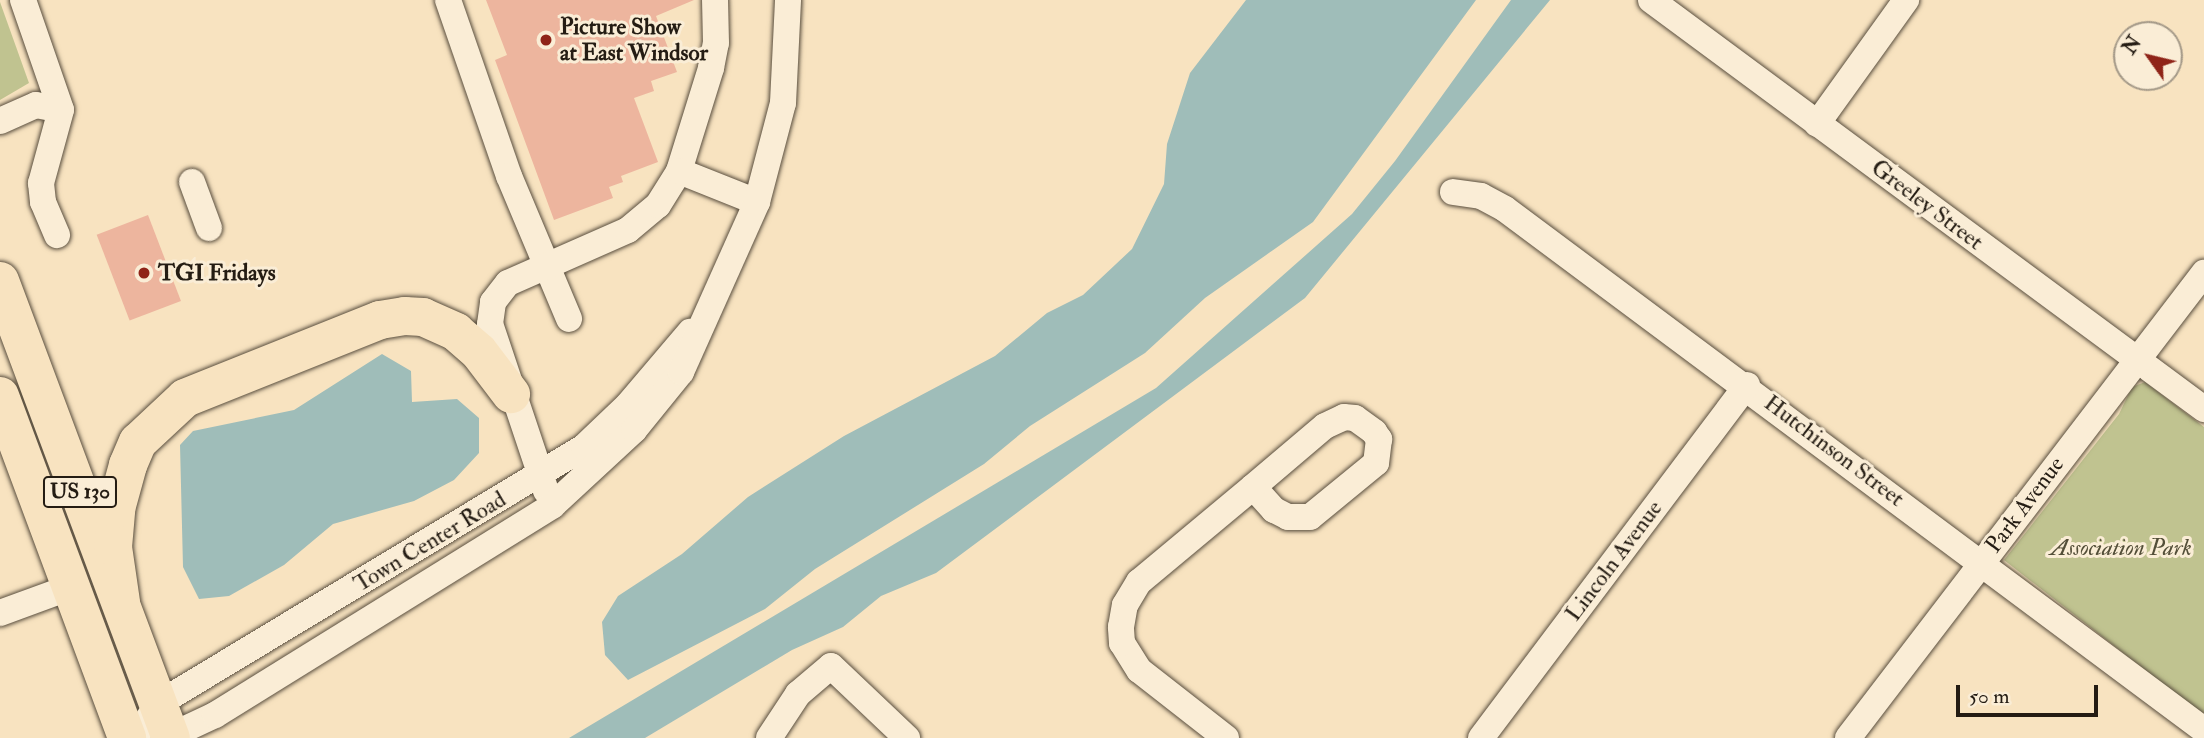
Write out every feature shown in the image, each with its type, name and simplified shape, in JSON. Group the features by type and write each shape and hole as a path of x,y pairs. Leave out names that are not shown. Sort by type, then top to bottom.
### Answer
{"highway":[{"name":"US 130","path":"0,281 121,602 160,731"},
{"path":"121,602 113,547 116,509 128,465 138,442 184,398 380,320 405,316 423,317 456,332 479,352 511,394"},
{"name":"US 130","path":"0,396 9,448 71,587 127,738"}],"street":[{"path":"23,0 61,110 41,183 43,202 57,235"},
{"path":"448,0 544,265 569,319"},
{"path":"552,506 511,394 490,324 493,302 508,283 628,230 658,205 679,171 711,68 716,43 715,0"},
{"name":"Town Center Road","path":"160,731 215,715 552,506 634,430 675,381 757,202 783,103 788,0"},
{"name":"Greeley Street","path":"1651,0 2204,410"},
{"path":"1817,124 1906,0"},
{"path":"0,121 36,105 61,110"},
{"path":"679,171 757,202"},
{"path":"192,182 209,228"},
{"name":"Hutchinson Street","path":"1453,192 1481,196 1505,209 1747,385 2204,730"},
{"name":"Park Avenue","path":"1848,738 2204,274"},
{"name":"Town Center Road","path":"160,731 584,447 628,405 703,317"},
{"name":"Lincoln Avenue","path":"1481,738 1747,385"},
{"path":"1224,737 1139,670 1122,643 1121,627 1125,606 1139,582 1253,487 1334,421 1355,418 1379,439 1376,463 1310,517 1288,517 1274,510 1253,487"},
{"path":"0,613 71,587"},
{"path":"769,738 798,694 831,666 907,738"}],"green space":[{"path":"0,2 29,83 0,100"},
{"name":"Association Park","path":"2145,382 2204,427 2204,716 2004,560 2119,414 2132,387"}],"water":[{"path":"1246,0 1476,0 1313,222 1205,298 1145,353 1030,426 984,464 815,569 765,609 628,680 605,655 602,622 618,596 682,554 748,497 844,436 995,356 1047,313 1083,295 1132,249 1164,184 1167,144 1190,73"},
{"path":"1511,0 1550,0 1305,298 936,573 881,596 843,627 792,650 645,738 569,738 1156,388 1352,214 1395,161"},
{"path":"382,354 411,371 412,402 457,399 479,418 479,453 454,480 414,501 333,524 284,565 229,596 199,599 183,567 180,445 193,431 294,410"}],"building":[{"path":"486,0 694,0 656,16 677,72 651,81 654,91 634,98 658,162 621,176 623,182 609,187 613,198 554,220 495,60 507,55"},
{"path":"148,215 181,301 130,321 97,235"}],"place":[{"name":"Picture Show at East Windsor","path":"546,40"},
{"name":"TGI Fridays","path":"144,273"}]}
